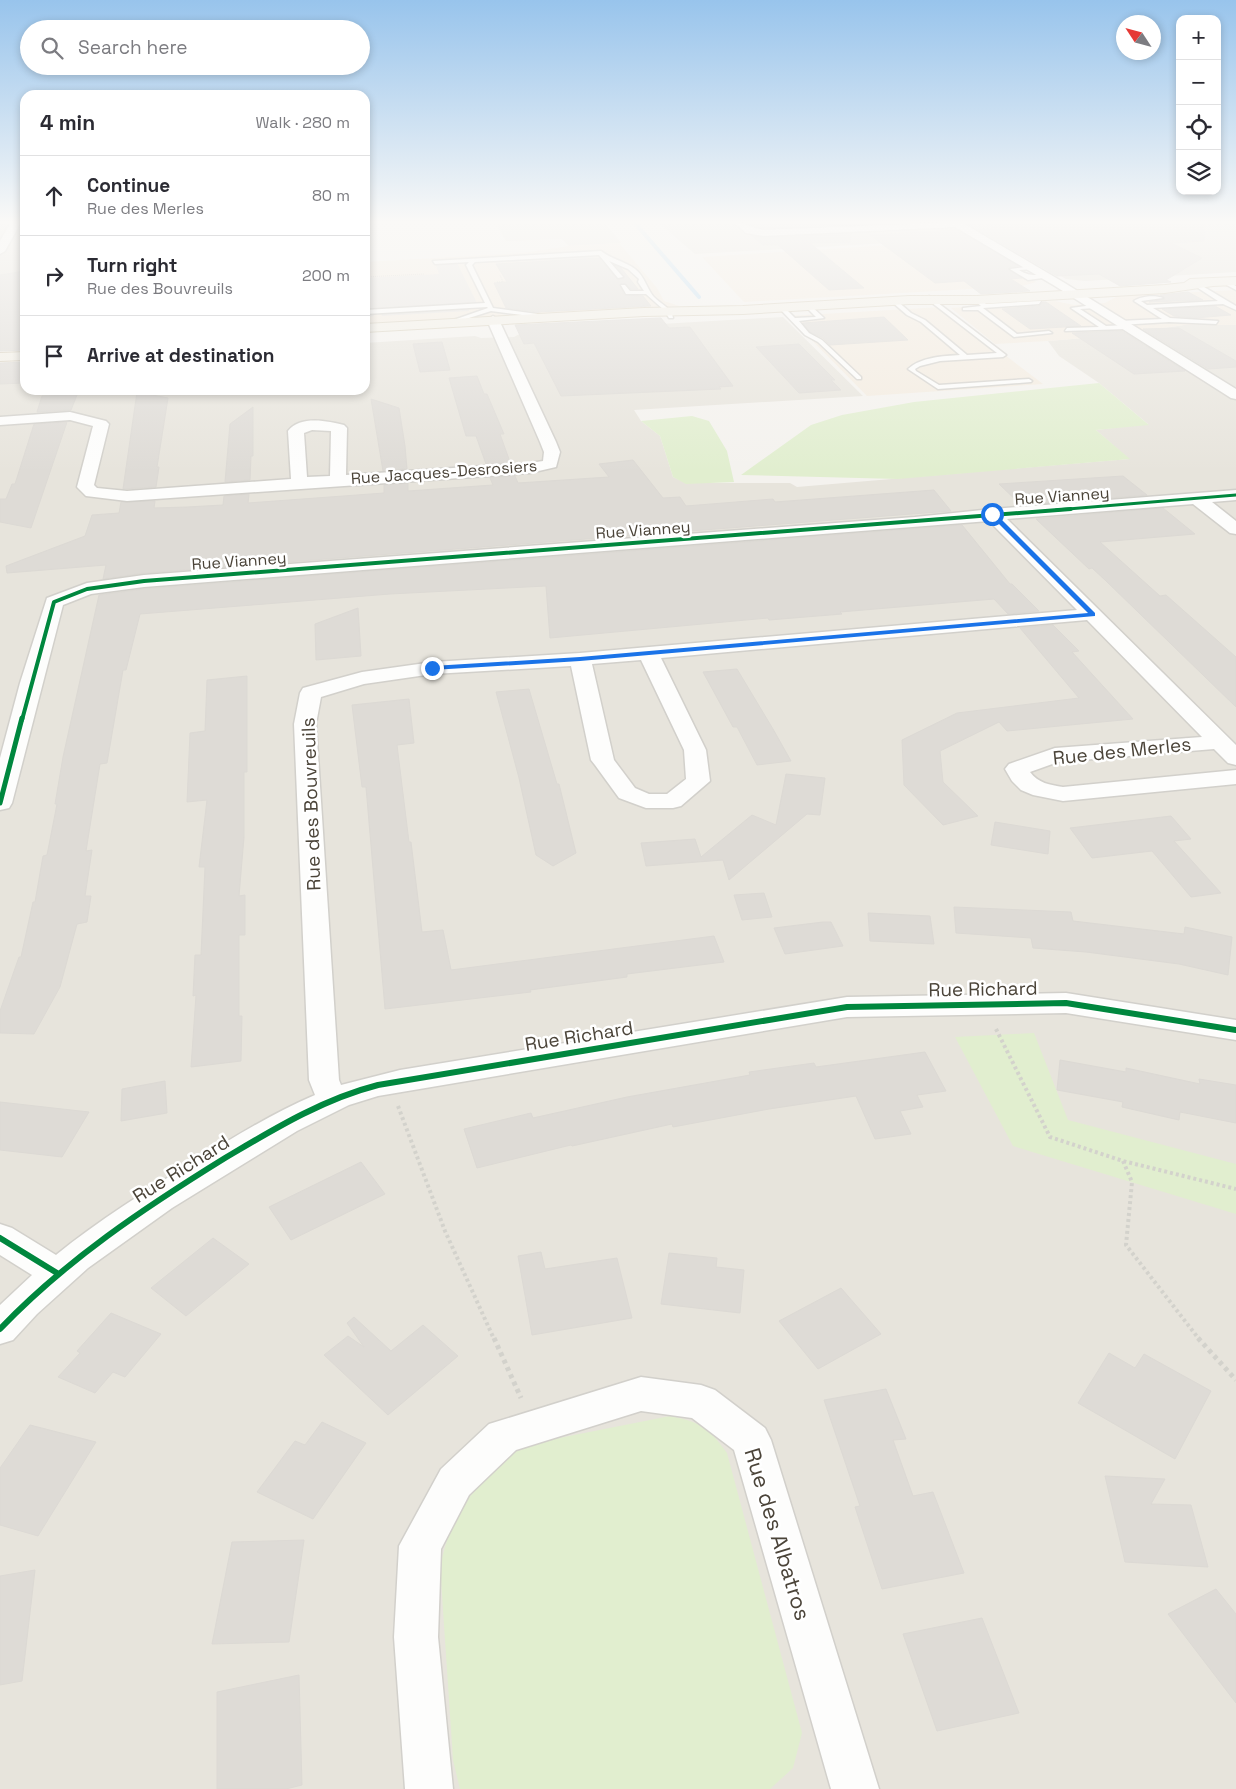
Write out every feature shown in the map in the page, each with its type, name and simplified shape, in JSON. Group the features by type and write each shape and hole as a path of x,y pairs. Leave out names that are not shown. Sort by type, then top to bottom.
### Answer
{"main road":[{"path":"370,328 448,323 492,315 548,317 669,314 817,305"},
{"path":"370,335 492,315 669,314"},
{"path":"0,349 20,348"},
{"path":"0,357 20,356"}],"street":[{"path":"1093,307 1236,395"},
{"name":"Rue Jacques-Desrosiers","path":"0,421 70,416 101,424 86,487 92,492 127,496 530,468 550,464 552,452 492,315"},
{"path":"1204,376 1228,374"},
{"name":"Rue Jacques-Desrosiers","path":"299,483 296,431 306,426 319,424 339,428 338,480"},
{"name":"Rue Vianney","path":"0,803 54,602 88,589 144,581 914,522 1236,495"},
{"path":"1196,498 1236,529"},
{"name":"Rue des Merles","path":"992,514 1228,750"},
{"name":"Rue des Bouvreuils","path":"333,1100 324,1080 320,1018 305,724 311,693 362,678 432,668 580,659 1093,614"},
{"path":"580,659 604,760 627,793 646,801 673,801 698,782 695,750 648,652"},
{"name":"Rue des Merles","path":"1228,750 1055,755 1017,769 1021,780 1037,790 1063,794 1236,777"},
{"name":"Rue Richard","path":"0,1329 16,1311 57,1273 111,1232 195,1177 263,1136 333,1100 356,1091 389,1082 847,1007 1066,1002 1236,1030"},
{"path":"0,1238 57,1273"},
{"name":"Rue des Albatros","path":"428,1789 416,1637 420,1546 456,1482 503,1436 642,1394 701,1402 751,1440 856,1789"}],"lane":[{"path":"370,312 492,315 488,305"},
{"path":"660,305 669,314"},
{"path":"899,305 909,314 923,321 967,358"},
{"path":"938,305 1003,355 927,361 917,364 911,369 938,388 1029,381"},
{"path":"965,309 978,305"},
{"path":"981,305 1016,336 1049,334"},
{"path":"1146,307 1166,305"},
{"path":"794,320 821,318 808,306"},
{"path":"1093,307 1074,308 1105,328"},
{"path":"1146,307 1168,320"},
{"path":"782,308 807,334 820,341 858,378"},
{"path":"1067,330 1105,328 1168,320 1216,322"}],"path":[{"path":"984,1004 1050,1137 1123,1161 1236,1189"},
{"path":"389,1082 445,1230 534,1427"},
{"path":"1123,1161 1132,1182 1126,1245 1195,1334 1236,1380"}],"shaded area":[{"path":"370,305 679,306 370,324"},
{"path":"370,305 473,305 467,306 469,311 382,316 380,311 372,311 374,316 370,316"},
{"path":"988,305 1236,305 1236,325 1184,325 1108,336 995,344 951,308"},
{"path":"942,307 1043,384 867,396 788,316"},
{"path":"783,317 863,396 634,410 641,421 660,436 673,477 686,483 790,483 797,487 1129,459 1096,430 1148,424 1099,383 1059,356 1048,341 1108,336 1184,325 1236,325 1236,1789 0,1789 0,364 20,363 20,395 370,395 370,343 475,336 481,338 514,337 523,332"}],"green space":[{"path":"1099,383 1149,425 1096,430 1130,459 898,479 741,475 811,425 842,415 914,402"},
{"path":"692,416 709,421 727,451 734,482 686,484 673,477 660,436 641,421"},
{"path":"1034,1033 1068,1120 1236,1164 1236,1214 1013,1146 955,1037"},
{"path":"670,1416 703,1427 727,1453 802,1733 793,1768 770,1789 460,1789 453,1760 440,1565 447,1540 462,1505 508,1454 539,1442"}],"building":[{"path":"0,305 20,305 20,350 0,351"},
{"path":"505,305 651,306 538,312 506,308"},
{"path":"1051,305 1081,326 1030,329 1002,309"},
{"path":"1215,306 1231,315 1195,318 1174,316 1162,309"},
{"path":"884,317 908,340 830,345 823,338 810,332 803,323"},
{"path":"661,318 669,328 690,327 733,386 719,387 721,389 561,396 534,343 524,344 515,325"},
{"path":"1179,328 1236,361 1236,367 1208,369 1143,329"},
{"path":"1122,331 1185,371 1134,374 1072,333"},
{"path":"442,342 450,370 420,372 413,344"},
{"path":"799,344 835,380 831,380 841,390 799,393 756,347"},
{"path":"20,362 20,383 0,384 0,363"},
{"path":"477,376 504,434 500,434 510,462 486,464 476,436 466,436 449,378"},
{"path":"77,395 71,410 37,412 42,396"},
{"path":"137,395 152,395 168,398 157,467 159,467 156,487 123,489"},
{"path":"371,399 399,408 407,469 383,471"},
{"path":"253,407 253,456 251,456 250,480 225,482 230,424"},
{"path":"67,422 31,528 0,522 0,499 6,499 12,484 15,484 34,424"},
{"path":"633,460 663,498 680,497 686,506 773,499 775,502 934,490 951,511 144,573 103,579 106,565 7,573 6,566 85,536 92,515 119,513 121,502 155,501 154,508 187,507 223,505 224,496 249,494 248,503 384,493 384,485 408,483 408,491 493,485 490,478 515,476 518,483 609,477 599,464"},
{"path":"1123,476 1147,495 1021,505 999,484"},
{"path":"1163,508 1195,534 1100,542 1160,596 1166,595 1236,657 1236,707 1105,580 1092,568 1089,569 1036,519"},
{"path":"962,525 1010,584 1039,611 1008,614 994,599 840,612 842,614 769,620 768,618 550,638 546,586 390,594 140,614 126,670 123,670 107,763 100,764 86,851 92,850 85,896 91,896 87,922 77,924 60,987 34,1034 0,1033 0,1011 19,957 21,957 33,902 35,902 43,856 47,855 57,804 55,804 63,757 99,595 144,589"},
{"path":"358,608 361,656 316,660 315,624"},
{"path":"1053,625 1079,651 1072,652 1133,719 1007,731 999,722 940,751 943,782 978,816 943,825 904,785 902,740 957,713 1079,698 1020,628"},
{"path":"737,669 791,761 757,765 737,727 733,727 703,672"},
{"path":"247,676 247,772 244,772 244,837 239,896 245,895 245,935 239,935 239,1016 242,1016 241,1061 191,1067 196,995 193,996 195,955 201,955 205,867 199,867 207,800 187,802 190,733 205,731 207,680"},
{"path":"529,689 557,784 559,784 576,853 553,866 536,855 519,778 496,692"},
{"path":"409,699 414,743 397,745 422,932 443,930 451,970 714,936 724,962 627,974 627,977 530,990 531,992 385,1009 366,787 362,787 352,705"},
{"path":"786,774 825,778 820,815 807,814 729,880 723,860 646,866 641,843 695,839 701,857 752,815 776,825"},
{"path":"1171,816 1191,839 1174,841 1221,893 1191,897 1152,851 1092,858 1070,828"},
{"path":"995,822 1050,831 1048,854 991,845"},
{"path":"764,893 772,917 742,920 734,895"},
{"path":"954,907 1071,912 1073,921 1184,934 1185,927 1232,937 1228,975 1179,964 1086,952 1033,948 1031,938 956,933"},
{"path":"868,913 930,916 934,944 870,941"},
{"path":"831,922 843,946 785,954 774,928"},
{"path":"925,1052 946,1091 917,1095 923,1107 900,1111 911,1134 875,1139 856,1096 769,1109 673,1127 672,1124 571,1145 477,1168 464,1129 531,1113 533,1118 627,1097 750,1075 749,1072 814,1063 816,1067"},
{"path":"1060,1060 1126,1072 1126,1068 1200,1084 1199,1079 1236,1085 1236,1123 1180,1112 1179,1120 1122,1107 1123,1102 1057,1090"},
{"path":"165,1081 167,1113 121,1121 122,1089"},
{"path":"0,1102 89,1112 62,1157 0,1150"},
{"path":"361,1162 385,1194 291,1240 269,1207"},
{"path":"213,1238 249,1264 186,1316 151,1288"},
{"path":"541,1252 545,1269 617,1258 632,1318 532,1335 518,1256"},
{"path":"669,1253 717,1258 716,1267 744,1270 740,1313 661,1304"},
{"path":"841,1288 881,1334 818,1369 779,1321"},
{"path":"111,1313 161,1334 125,1377 113,1372 95,1393 58,1377 80,1353 77,1351"},
{"path":"354,1317 391,1351 423,1325 458,1356 388,1415 324,1355 348,1336 364,1347 347,1323"},
{"path":"1109,1353 1135,1368 1144,1354 1211,1391 1175,1459 1078,1403"},
{"path":"886,1389 906,1439 893,1440 913,1496 933,1492 964,1573 882,1589 855,1507 860,1506 824,1400"},
{"path":"322,1422 366,1443 313,1519 257,1492 295,1441 305,1445"},
{"path":"30,1425 96,1442 38,1536 0,1525 0,1468"},
{"path":"1105,1476 1165,1479 1151,1504 1191,1505 1208,1567 1125,1562"},
{"path":"304,1540 289,1642 212,1644 232,1542"},
{"path":"35,1570 22,1681 0,1685 0,1576"},
{"path":"1216,1589 1236,1614 1236,1703 1168,1614"},
{"path":"982,1618 1019,1713 937,1731 903,1634"},
{"path":"299,1675 302,1785 286,1789 217,1789 217,1692"}],"cycle path":[{"path":"0,803 54,602 87,589 144,581 915,522 1236,495"},
{"path":"0,1329 24,1304 76,1258 161,1199 252,1142 320,1105 378,1085 847,1007 1066,1003 1236,1030"},
{"path":"0,1238 57,1273"}],"route":[{"path":"432,668 580,659 1093,614 992,514"}]}
